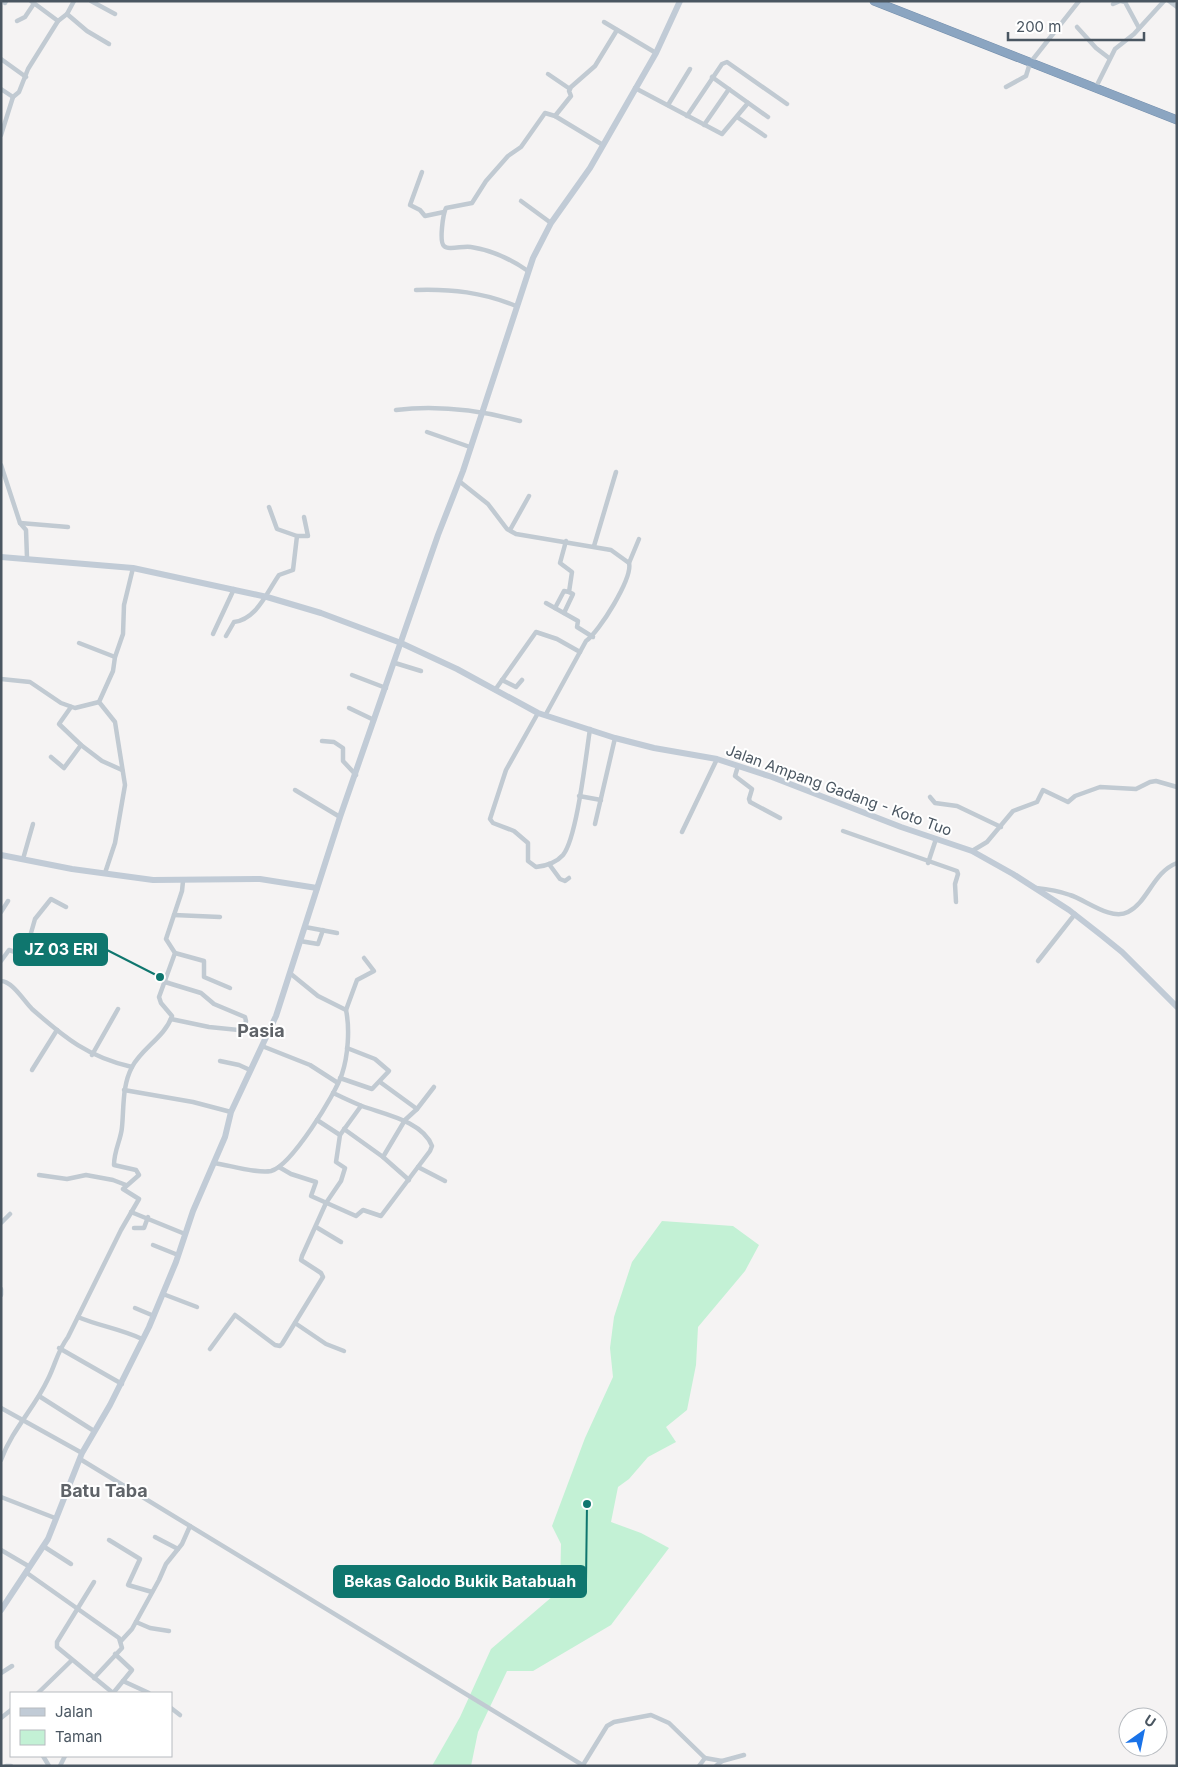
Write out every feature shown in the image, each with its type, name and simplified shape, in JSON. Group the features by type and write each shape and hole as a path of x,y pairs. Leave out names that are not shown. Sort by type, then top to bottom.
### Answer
{"highway":[{"path":"874,1 1177,120"}],"street":[{"path":"1,135 13,97 19,92 28,69 58,21 67,14 74,1"},
{"path":"90,1 115,14"},
{"path":"1,1610 43,1546 81,1456 122,1384 154,1316 225,1137 231,1112 262,1046 291,974 340,817 438,535 459,481 528,271 551,223 603,145 656,53 680,1"},
{"path":"1006,87 1026,76 1030,63 1079,1"},
{"path":"1113,4 1120,1 1125,2 1139,28"},
{"path":"1095,89 1115,49 1139,28 1164,1"},
{"path":"1170,1 1177,8"},
{"path":"18,21 26,17 32,3 58,21"},
{"path":"67,14 87,31 109,44"},
{"path":"604,22 656,53"},
{"path":"1077,27 1096,48 1109,58"},
{"path":"570,89 595,66 618,30"},
{"path":"1,59 26,77"},
{"path":"687,116 722,64 729,62 787,104"},
{"path":"668,105 690,69"},
{"path":"548,74 570,89 571,98 555,116"},
{"path":"712,78 768,117"},
{"path":"635,88 722,134 748,103"},
{"path":"704,125 728,89"},
{"path":"1,90 13,97"},
{"path":"528,271 513,261 470,246 447,248 444,246 442,240 444,212 449,206 466,206 472,203 486,181 508,156 521,147 542,116 548,113 603,145"},
{"path":"737,116 765,136"},
{"path":"422,172 410,205 420,210 425,216 444,212"},
{"path":"521,202 551,223"},
{"path":"416,290 442,290 487,295 516,306"},
{"path":"396,410 432,408 482,411 520,422"},
{"path":"426,432 470,446"},
{"path":"1,465 20,523 26,530 27,558"},
{"path":"594,546 616,472"},
{"path":"459,481 488,504 510,530 519,536 566,541 611,550 629,563"},
{"path":"510,530 529,496"},
{"path":"269,507 277,529 297,536 308,536 304,517"},
{"path":"20,523 68,527"},
{"path":"226,636 234,622 244,620 267,597 278,577 293,570 297,536"},
{"path":"590,729 579,796 567,849 559,859 549,864 535,867 528,861 530,847 528,843 514,831 493,823 490,819 506,770 586,641 593,637 629,575 629,563 639,539"},
{"path":"566,541 560,563 571,570 573,574 569,592"},
{"name":"Jalan Ampang Gadang - Koto Tuo","path":"1,557 133,568 267,597 348,622 401,643 542,714 615,738 654,748 717,759 972,851 993,861 1075,914 1117,947 1177,1007"},
{"path":"1,679 30,682 61,703 71,707 80,708 99,702 112,676 115,657 123,634 124,604 133,568"},
{"path":"213,634 229,604 234,589"},
{"path":"555,608 564,591 573,594 564,613"},
{"path":"546,604 578,621 577,627 593,637"},
{"path":"495,690 536,632 557,639 580,652"},
{"path":"79,643 115,657"},
{"path":"394,663 421,672"},
{"path":"352,675 386,688"},
{"path":"502,680 516,687 522,680"},
{"path":"99,702 115,722 125,785 115,843 105,873"},
{"path":"71,707 59,724 81,745 102,761 122,770"},
{"path":"349,708 374,720"},
{"path":"594,824 615,738"},
{"path":"322,741 334,742 342,747 344,761 356,775"},
{"path":"51,757 64,768 81,745"},
{"path":"682,832 717,759"},
{"path":"738,766 734,776 752,789 750,802 780,818"},
{"path":"972,851 987,842 1015,809 1037,802 1043,790 1068,802 1075,796 1100,787 1120,787 1131,790 1143,788 1152,782 1177,787"},
{"path":"295,790 340,817"},
{"path":"579,796 601,800"},
{"path":"930,797 935,803 957,806 1001,827"},
{"path":"23,859 33,824"},
{"path":"842,831 928,863 958,872 955,884 956,902"},
{"path":"928,863 936,839"},
{"path":"1,855 152,880 260,880 317,888"},
{"path":"1034,888 1068,894 1102,910 1122,914 1129,912 1135,906 1160,874 1177,863"},
{"path":"549,864 560,879 565,881 569,878"},
{"path":"183,881 166,939 175,953 204,961 204,977 230,988"},
{"path":"1,962 9,950 15,952 27,947 35,919 51,899 66,907"},
{"path":"1,912 8,902"},
{"path":"1038,961 1075,914"},
{"path":"174,915 220,916"},
{"path":"305,928 337,933"},
{"path":"300,941 318,944 323,930"},
{"path":"1,1460 12,1434 39,1396 48,1379 59,1348 68,1337 139,1199 124,1192 126,1185 139,1174 136,1170 114,1165 114,1150 122,1130 124,1090 132,1067 171,1019 172,1012 159,1000 175,953"},
{"path":"214,1163 264,1171 280,1167 317,1120 339,1081 347,1048 346,1010 357,980 374,971 364,958"},
{"path":"1,974 2,981 70,1042 92,1055 132,1067"},
{"path":"291,974 318,996 346,1010"},
{"path":"165,982 201,993 214,1004 245,1017 246,1021 243,1031"},
{"path":"92,1055 118,1008"},
{"path":"171,1019 209,1027 267,1033"},
{"path":"32,1070 57,1030"},
{"path":"262,1046 310,1065 339,1081 356,1082 368,1090 380,1082 388,1073 387,1067 375,1059 347,1048"},
{"path":"220,1061 239,1065 250,1070"},
{"path":"380,1082 417,1109"},
{"path":"383,1157 405,1120 426,1101 434,1087"},
{"path":"124,1090 193,1102 231,1112"},
{"path":"280,1167 291,1174 316,1182 310,1196 356,1216 364,1210 381,1216 431,1149 431,1143 405,1120 361,1106 333,1093"},
{"path":"210,1349 235,1315 277,1346 282,1344 323,1278 321,1273 301,1260 326,1203 341,1181 345,1168 336,1162 340,1135 361,1106"},
{"path":"317,1120 340,1135"},
{"path":"344,1129 383,1157 409,1180"},
{"path":"418,1167 444,1181"},
{"path":"39,1175 67,1179 86,1175 113,1180 126,1185"},
{"path":"131,1212 148,1217 185,1234"},
{"path":"1,1223 10,1214"},
{"path":"134,1228 143,1229 148,1217"},
{"path":"316,1227 341,1242"},
{"path":"153,1246 178,1255"},
{"path":"1,1289 1,1295"},
{"path":"163,1294 197,1307"},
{"path":"135,1308 154,1316"},
{"path":"78,1316 94,1324 122,1330 142,1339"},
{"path":"295,1323 320,1341 344,1351"},
{"path":"59,1348 122,1384"},
{"path":"39,1396 94,1432"},
{"path":"1,1408 23,1419 190,1526 584,1765 607,1726 648,1714 669,1723 705,1758 722,1761"},
{"path":"1,1497 55,1518"},
{"path":"121,1641 136,1622 166,1564 178,1549 190,1526"},
{"path":"155,1537 178,1549"},
{"path":"109,1540 140,1559 139,1565 128,1585 152,1592"},
{"path":"43,1546 71,1564"},
{"path":"1,1550 121,1641 122,1648 94,1678"},
{"path":"94,1582 57,1642 57,1647 71,1661 113,1692 132,1669 115,1654"},
{"path":"136,1622 150,1628 169,1631"},
{"path":"39,1692 71,1661"},
{"path":"1,1673 12,1666"},
{"path":"123,1681 147,1692"},
{"path":"172,1709 180,1715"},
{"path":"716,1766 722,1761 744,1755"},
{"path":"699,1766 705,1758"},
{"path":"6,1766 11,1766"}],"green space":[{"path":"662,1221 733,1226 759,1245 745,1271 698,1327 696,1365 687,1410 666,1427 676,1442 648,1457 629,1479 618,1487 611,1522 641,1533 669,1548 611,1625 533,1671 507,1671 478,1732 471,1766 432,1766 460,1717 491,1649 560,1590 561,1544 552,1526 585,1438 613,1377 610,1348 614,1317 632,1262"}],"place":[{"name":"JZ 03 ERI","path":"160,977"},
{"name":"Bekas Galodo Bukik Batabuah","path":"587,1504"}],"district":[{"name":"Pasia","path":"261,1030"},
{"name":"Batu Taba","path":"104,1490"}]}
